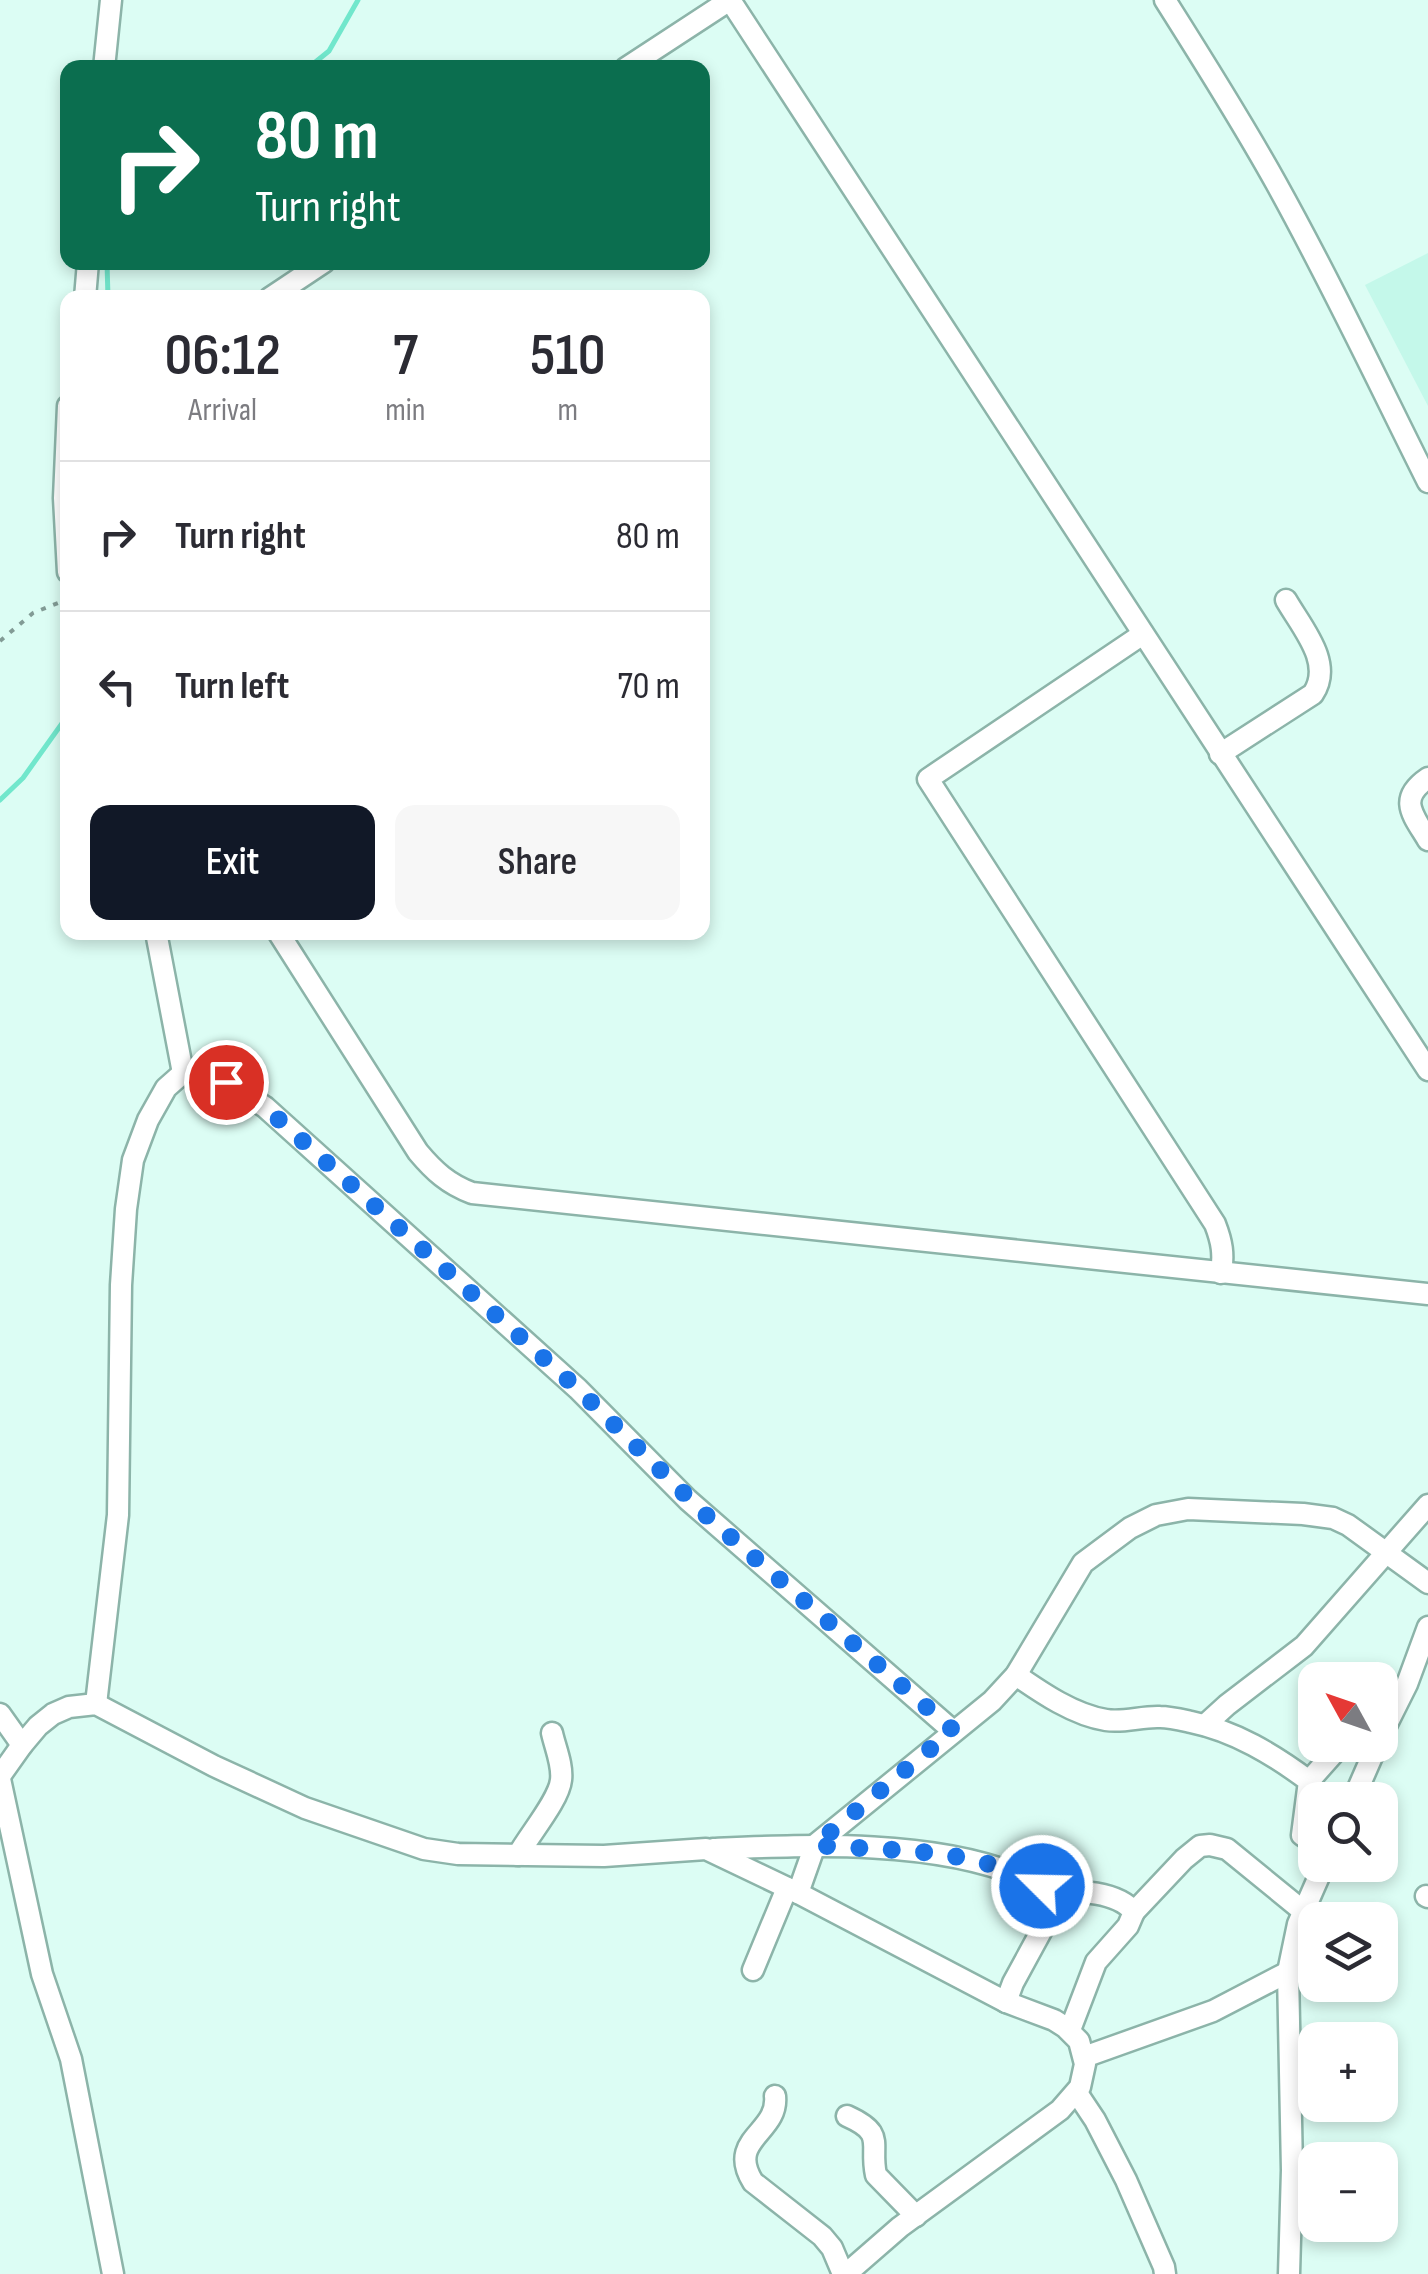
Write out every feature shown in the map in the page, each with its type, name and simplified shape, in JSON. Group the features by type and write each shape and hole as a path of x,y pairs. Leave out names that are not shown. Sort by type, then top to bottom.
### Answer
{"street":[{"path":"105,60 111,0"},
{"path":"638,60 730,0 1428,1070"},
{"path":"1165,0 1277,184 1428,482"},
{"path":"282,290 312,270"},
{"path":"1220,754 1313,694 1320,684 1322,668 1318,657 1286,600"},
{"path":"1143,634 928,779 1215,1224 1222,1241 1221,1273"},
{"path":"1428,778 1410,798 1410,808 1428,840"},
{"path":"157,940 183,1072"},
{"path":"283,940 418,1152 453,1186 472,1193 1428,1294"},
{"path":"96,1704 118,1515 121,1286 130,1176 148,1120 166,1088 183,1072 203,1073 226,1082 266,1108 578,1389 710,1519 953,1730"},
{"path":"1205,1726 1227,1704 1304,1646 1428,1505"},
{"path":"753,1970 815,1845 992,1701 1016,1674 1082,1563 1130,1528 1156,1515 1188,1509 1334,1518 1428,1583"},
{"path":"1398,1701 1428,1627"},
{"path":"1016,1674 1041,1692 1104,1720 1161,1716 1205,1726 1266,1751 1308,1782 1326,1762"},
{"path":"113,2274 71,2059 42,1974 0,1777 38,1726 68,1707 96,1704 304,1808 424,1849 458,1854 604,1856 815,1845 974,1860 1042,1886 1053,1894 1056,1904 1012,1983 1006,2002"},
{"path":"0,1714 22,1745"},
{"path":"518,1855 560,1786 562,1776 552,1733"},
{"path":"1070,2030 1096,1962 1128,1926 1134,1912 1200,1846 1227,1850 1298,1907"},
{"path":"706,1849 1006,2002 1054,2020 1070,2030 1084,2056 1084,2072 1076,2093 1060,2110 844,2274 822,2236 748,2174 744,2156 771,2116 776,2103 774,2096"},
{"path":"1053,1894 1086,1892 1122,1901 1134,1912"},
{"path":"1289,2274 1292,2170 1288,1972 1298,1931"},
{"path":"1084,2056 1213,2011 1288,1972"},
{"path":"1076,2093 1086,2104 1126,2180 1165,2274"},
{"path":"846,2116 870,2132 875,2143 876,2175 916,2216"}],"path":[{"path":"0,641 32,613 60,602"}],"shaded area":[{"path":"1428,253 1428,406 1365,285"}],"waterway":[{"path":"318,60 329,51 358,0"},
{"path":"107,270 108,290"},
{"path":"0,800 23,778 60,726"}],"route":[{"path":"226,1082 266,1108 578,1389 710,1519 953,1730 815,1845 974,1860 1042,1886"}]}
